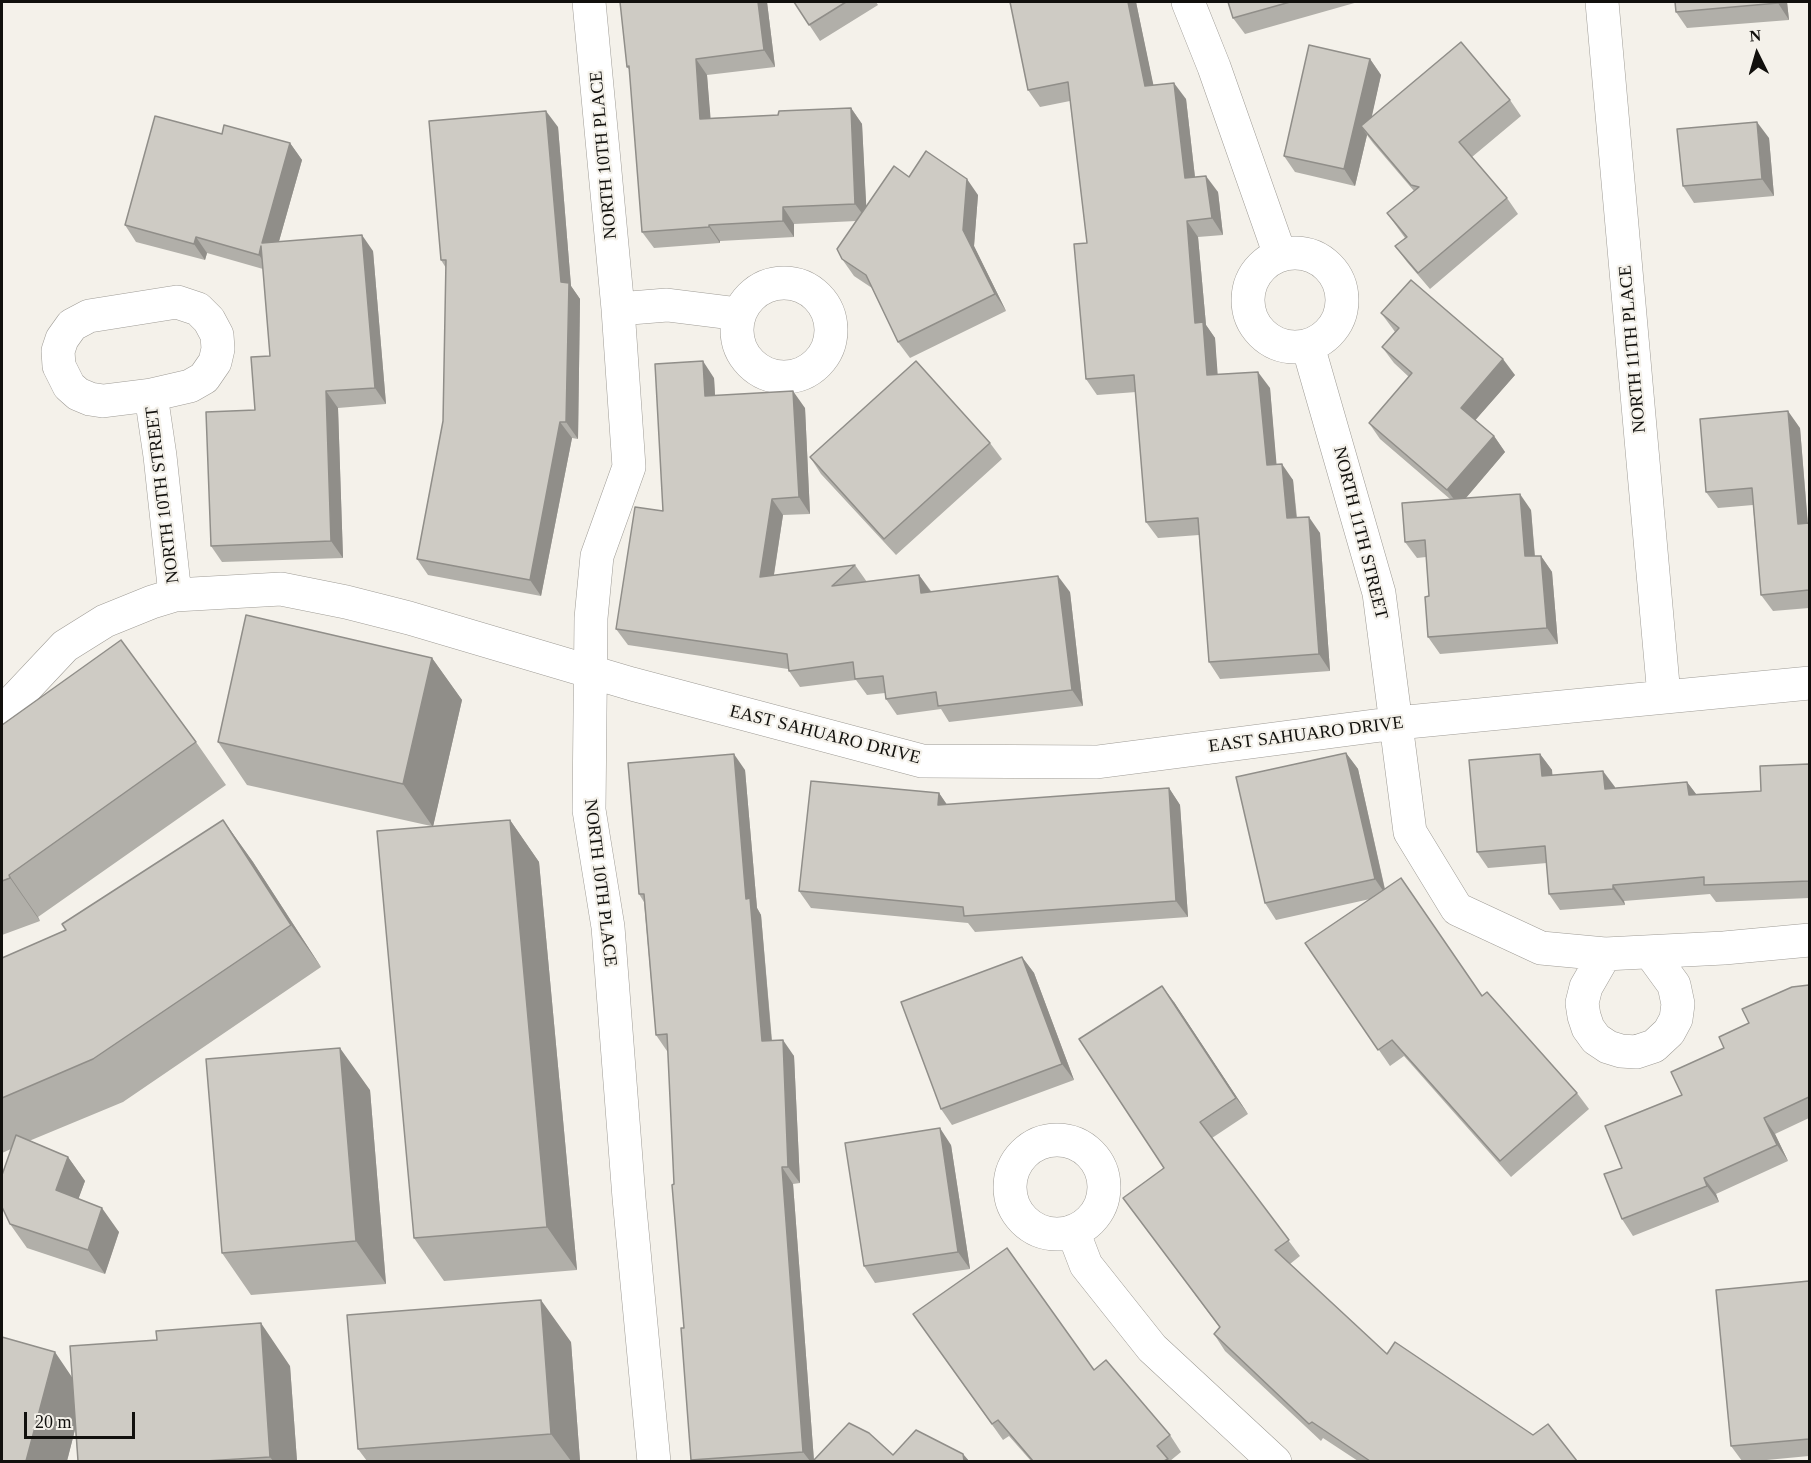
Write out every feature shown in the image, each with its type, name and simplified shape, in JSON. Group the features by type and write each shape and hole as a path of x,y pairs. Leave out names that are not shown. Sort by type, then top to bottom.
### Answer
{"street":[{"name":"NORTH 10TH PLACE","path":"589,2 618,309 629,467 597,556 591,618 589,810 608,927 629,1198 654,1461"},
{"path":"1188,2 1214,67 1280,255"},
{"name":"NORTH 11TH PLACE","path":"1602,2 1664,696"},
{"path":"1295,253 1310,255 1323,262 1333,273 1340,286 1342,301 1340,316 1333,329 1322,339 1308,346 1293,348 1279,346 1266,339 1256,328 1249,315 1247,300 1249,286 1266,262 1280,255 1295,253"},
{"name":"NORTH 10TH STREET","path":"177,302 198,309 209,320 217,335 218,349 214,362 204,378 190,386 151,395 103,401 78,394 69,386 59,366 58,351 62,339 72,325 89,316 177,302"},
{"path":"618,309 667,305 739,314"},
{"name":"NORTH 11TH STREET","path":"1308,346 1379,593 1410,832 1457,909 1541,948 1605,954"},
{"name":"NORTH 10TH STREET","path":"151,395 175,595"},
{"name":"EAST SAHUARO DRIVE","path":"2,713 65,646 105,621 175,595 281,589 409,618 643,687 922,761 1097,762 1396,723 1809,683"},
{"path":"1650,952 1674,985 1678,1004 1676,1019 1668,1032 1654,1046 1636,1052 1608,1047 1596,1039 1588,1028 1582,1003 1586,987 1605,954 1724,948 1809,940"},
{"path":"1073,1231 1086,1265 1152,1348 1263,1458"}],"building":[{"path":"620,2 758,2 764,50 696,59 700,119 778,115 779,111 851,108 855,204 783,207 783,221 642,232 629,66 627,67"},
{"path":"794,2 846,2 809,25"},
{"path":"1010,2 1128,2 1145,86 1174,83 1185,178 1206,176 1212,218 1187,221 1195,323 1203,322 1207,375 1258,372 1267,465 1282,464 1287,518 1309,517 1319,654 1209,662 1198,518 1146,522 1134,375 1086,379 1074,244 1087,243 1068,82 1028,90"},
{"path":"1228,2 1290,2 1233,18"},
{"path":"1675,2 1777,2 1778,3 1676,12"},
{"path":"1461,42 1510,100 1459,142 1507,198 1418,273 1395,246 1407,237 1387,213 1419,187 1411,185 1361,126"},
{"path":"1309,45 1370,59 1344,169 1284,156"},
{"path":"546,111 561,282 569,283 566,422 560,422 530,580 417,559 443,421 446,260 441,260 429,121"},
{"path":"155,116 222,134 224,125 290,143 262,243 362,235 375,388 326,391 331,541 211,546 206,412 255,410 251,357 270,356 261,246 259,255 196,237 194,244 125,225"},
{"path":"1757,122 1762,179 1683,186 1677,129"},
{"path":"926,151 967,179 963,230 995,294 898,342 866,275 842,259 837,249 894,166 909,177"},
{"path":"1411,280 1503,359 1461,408 1494,436 1447,490 1369,423 1412,373 1382,347 1399,328 1381,313"},
{"path":"703,361 705,396 793,391 799,497 772,499 760,577 855,565 832,586 919,575 921,593 1058,576 1072,690 938,706 936,692 886,699 883,676 855,679 853,662 789,671 787,654 616,629 635,507 663,511 655,364"},
{"path":"916,361 990,443 884,539 810,457"},
{"path":"1788,411 1798,524 1809,523 1809,590 1761,595 1752,488 1706,492 1700,419"},
{"path":"1520,494 1525,556 1541,556 1547,628 1428,637 1425,597 1429,596 1425,540 1405,542 1402,503"},
{"path":"246,615 432,658 403,784 218,742"},
{"path":"121,640 196,742 9,875 10,878 2,881 2,725"},
{"path":"1346,753 1375,879 1265,903 1236,777"},
{"path":"734,754 746,899 750,898 762,1041 783,1040 788,1167 782,1167 803,1452 691,1460 681,1328 684,1328 672,1185 674,1184 667,1034 656,1035 644,894 639,894 628,763"},
{"path":"1540,754 1542,776 1603,771 1605,789 1687,782 1689,795 1761,791 1760,766 1809,764 1809,881 1704,885 1704,877 1613,885 1613,889 1549,894 1545,846 1477,852 1469,760"},
{"path":"811,781 939,793 938,805 1169,788 1176,901 964,916 963,907 799,891"},
{"path":"223,820 291,925 93,1059 2,1098 2,958 66,930 62,924"},
{"path":"510,820 547,1227 414,1238 377,831"},
{"path":"1401,878 1482,996 1487,992 1577,1093 1500,1161 1392,1040 1378,1050 1305,943"},
{"path":"1022,957 1062,1064 941,1109 901,1002"},
{"path":"1809,985 1809,1097 1764,1118 1777,1145 1704,1178 1707,1186 1622,1219 1604,1174 1622,1168 1605,1126 1682,1095 1671,1072 1724,1048 1719,1037 1749,1023 1742,1009 1792,987"},
{"path":"1162,986 1236,1098 1200,1122 1289,1240 1275,1250 1387,1354 1395,1342 1533,1435 1548,1424 1577,1461 1370,1461 1312,1422 1309,1424 1214,1334 1220,1327 1123,1198 1164,1168 1079,1039"},
{"path":"340,1048 356,1241 222,1253 206,1059"},
{"path":"940,1128 958,1252 864,1266 845,1143"},
{"path":"16,1135 68,1157 56,1190 102,1208 88,1250 10,1224 2,1207 2,1175"},
{"path":"1007,1248 1094,1370 1106,1360 1170,1435 1157,1446 1168,1459 1164,1461 1033,1461 998,1420 992,1424 913,1314"},
{"path":"1809,1281 1809,1439 1731,1446 1716,1290"},
{"path":"541,1300 551,1434 358,1449 347,1315"},
{"path":"261,1323 270,1457 206,1461 78,1461 70,1346 157,1340 156,1331"},
{"path":"2,1337 55,1352 26,1461 2,1461"},
{"path":"849,1423 869,1433 893,1455 916,1430 963,1454 964,1461 813,1461"}]}
